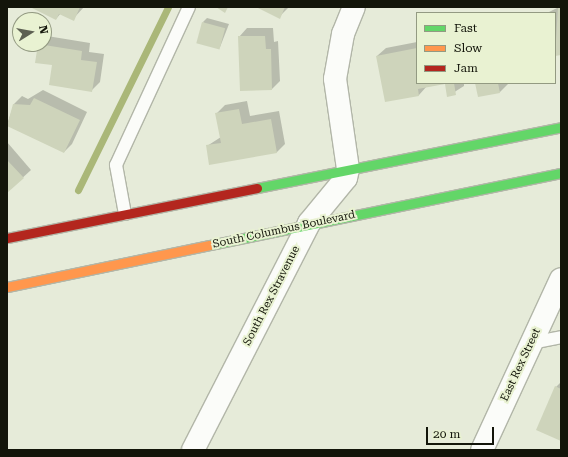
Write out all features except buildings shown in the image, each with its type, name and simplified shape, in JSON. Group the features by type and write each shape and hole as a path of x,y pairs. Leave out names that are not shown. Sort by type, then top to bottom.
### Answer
{"street":[{"path":"348,169 336,79 343,34 354,7"},
{"path":"7,238 561,126"},
{"name":"South Rex Stravenue","path":"193,450 309,223 339,190 348,169"},
{"name":"South Columbus Boulevard","path":"7,287 309,223 561,173"},
{"name":"East Rex Street","path":"482,450 561,279"}],"lane":[{"path":"125,214 116,165 189,7"},
{"path":"531,343 561,338"}],"waterway":[{"path":"78,190 168,7"}],"traffic: fast":[{"path":"257,188 561,127"},
{"path":"210,245 561,173"}],"traffic: slow":[{"path":"7,287 210,245"}],"traffic: jam":[{"path":"7,238 257,188"}]}
